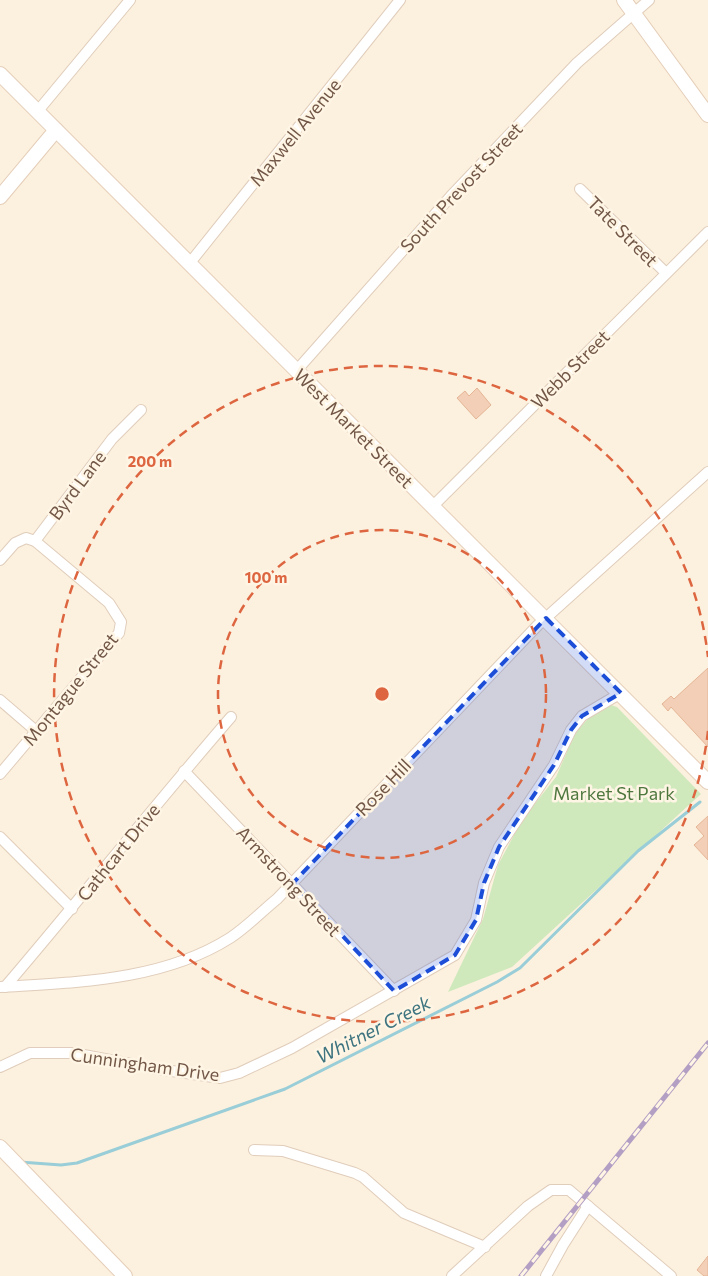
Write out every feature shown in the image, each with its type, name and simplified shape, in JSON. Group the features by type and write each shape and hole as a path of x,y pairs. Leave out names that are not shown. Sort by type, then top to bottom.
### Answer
{"street":[{"path":"37,112 130,0"},
{"name":"Maxwell Avenue","path":"189,264 400,0"},
{"path":"624,0 708,115"},
{"name":"South Prevost Street","path":"297,370 450,196 576,64 649,0"},
{"name":"West Market Street","path":"0,74 708,782"},
{"path":"0,197 56,130"},
{"name":"Tate Street","path":"580,189 666,273"},
{"name":"Webb Street","path":"433,506 708,232"},
{"name":"Byrd Lane","path":"35,540 112,438 141,410"},
{"name":"Rose Hill","path":"2,987 123,976 162,968 187,959 230,937 277,899 546,618 708,472"},
{"path":"0,560 14,543 26,538 35,540"},
{"name":"Montague Street","path":"0,774 119,633 121,622 109,603 35,540"},
{"name":"Cunningham Drive","path":"0,1067 30,1053 73,1053 158,1069 220,1078 239,1074 292,1048 455,955 476,920 484,883 499,847 554,765 571,730 582,716 620,693"},
{"path":"0,700 36,731"},
{"name":"Cathcart Drive","path":"2,987 72,909 119,848 231,717"},
{"name":"Armstrong Street","path":"184,772 394,991"},
{"path":"0,837 72,909"},
{"path":"1,1148 125,1276"},
{"path":"254,1150 283,1151 355,1173 363,1177 404,1213 484,1247"},
{"path":"452,1276 528,1206 551,1190 569,1190 671,1276"},
{"path":"546,1276 588,1206"}],"highlighted area":[{"path":"546,618 621,693 582,716 571,730 554,765 499,847 484,883 476,920 455,955 394,991 293,883"}],"green space":[{"name":"Market St Park","path":"611,705 617,707 701,794 512,967 448,992 483,919 498,865 522,820 556,777 576,731 589,718"}],"building":[{"path":"477,388 491,405 476,419 457,398 465,391 469,396"},
{"path":"708,668 708,747 671,707 668,711 662,704 671,696 674,699"},
{"path":"708,816 708,860 694,845 704,836 696,827"},
{"path":"708,1256 708,1276 704,1276 697,1270"}],"waterway":[{"name":"Whitner Creek","path":"20,1162 61,1165 77,1163 285,1089 497,982 520,968 638,851 700,802"}],"railway":[{"path":"521,1276 708,1043"}]}
